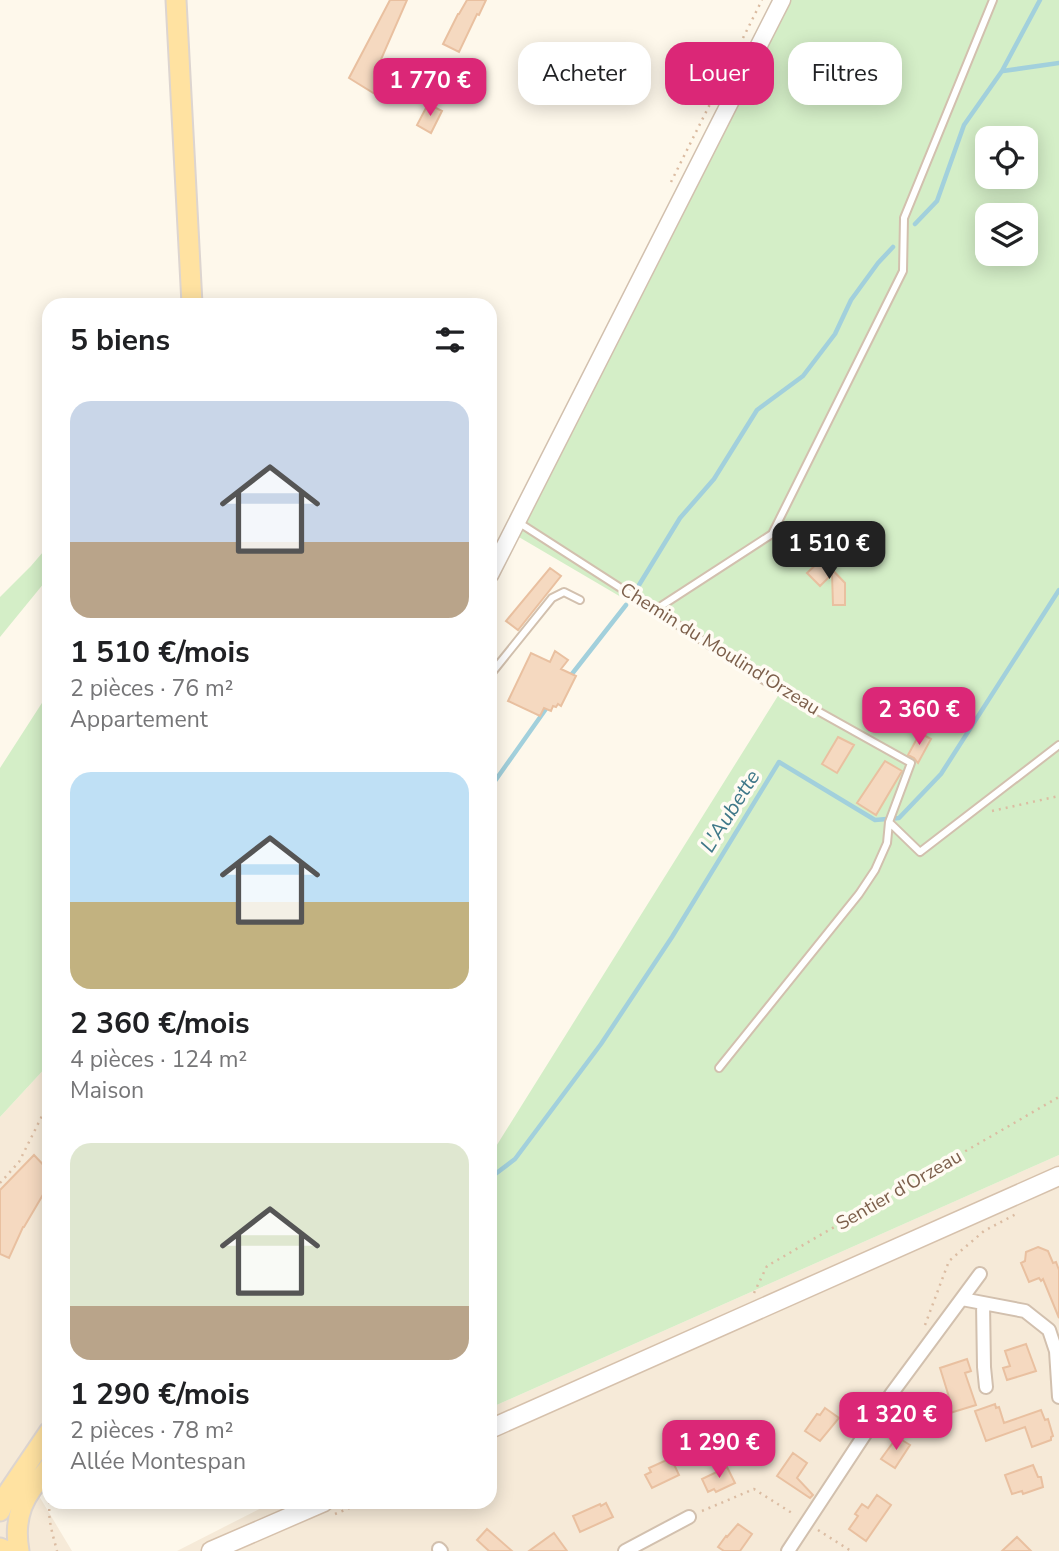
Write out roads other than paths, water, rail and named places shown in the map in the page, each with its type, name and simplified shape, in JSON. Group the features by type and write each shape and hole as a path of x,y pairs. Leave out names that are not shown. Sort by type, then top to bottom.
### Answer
{"main road":[{"path":"163,0 180,298"},
{"path":"176,0 192,298"},
{"path":"497,1426 1059,1176"},
{"path":"0,1511 9,1491 42,1442"},
{"path":"19,1551 17,1533 20,1512 31,1489 42,1476"},
{"path":"211,1551 308,1509"},
{"path":"0,1548 7,1551"}],"street":[{"path":"497,561 782,0"},
{"path":"788,1551 892,1394 980,1274"},
{"path":"962,1299 1025,1311 1049,1330 1056,1341 1059,1397"},
{"path":"983,1303 986,1387"},
{"path":"625,1551 689,1517"}],"lane":[{"path":"655,610 772,534 903,271 904,218 993,0"},
{"name":"Chemin du Moulind'Orzeau","path":"517,522 773,686 911,763 889,820"},
{"path":"497,666 552,597 564,592 580,600"},
{"path":"889,820 920,852 1059,745"},
{"path":"719,1068 859,894 875,870 887,843 889,820"}],"waterway":[{"name":"L'Aubette","path":"915,224 937,201 964,125 1002,71 1040,0"},
{"name":"L'Aubette","path":"1003,71 1059,63"},
{"name":"L'Aubette","path":"639,585 680,518 714,479 757,410 803,376 835,334 851,300 893,247"},
{"name":"L'Aubette","path":"497,1173 515,1159 601,1044 672,937 779,762 875,820 899,818 941,774 1059,590"},
{"name":"L'Aubette","path":"568,679 626,605"},
{"name":"L'Aubette","path":"497,778 548,706"}]}
